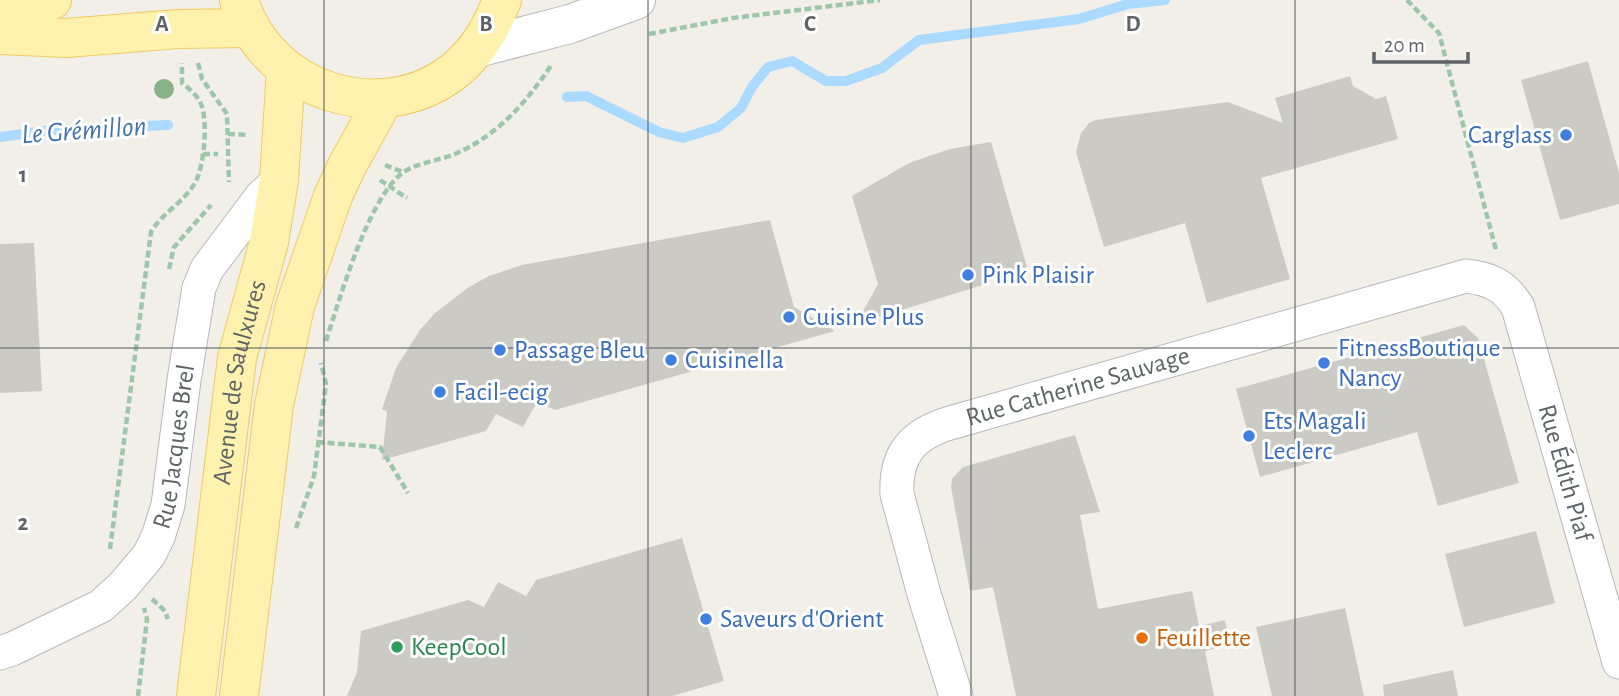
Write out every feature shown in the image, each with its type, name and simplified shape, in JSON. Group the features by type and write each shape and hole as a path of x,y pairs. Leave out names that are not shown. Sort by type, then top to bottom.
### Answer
{"main road":[{"path":"0,16 52,0"},
{"path":"0,35 66,38 178,29 244,14 266,51 286,69 315,88 349,97 384,99 411,93 436,83 458,67 477,48 492,25 502,0"},
{"path":"477,48 569,24 639,18"},
{"name":"Avenue de Saulxures","path":"196,696 237,358 269,242 279,180 286,69"},
{"name":"Avenue de Saulxures","path":"239,696 274,405 295,306 333,196 384,99"}],"street":[{"name":"Rue Jacques Brel","path":"6,651 101,606 123,586 149,555 161,531 168,505 199,288 215,258 261,197 279,180"},
{"name":"Rue Catherine Sauvage","path":"956,696 924,594 897,494 896,478 900,465 906,450 918,437 930,429 976,415 1454,278 1478,278 1502,286"},
{"name":"Rue Édith Piaf","path":"1502,286 1518,307 1619,662"}],"path":[{"path":"639,18 733,18 880,0"},
{"path":"1407,0 1439,33 1495,240 1502,286"},
{"path":"325,344 348,275 378,204 390,186 403,172 453,155 500,126 518,111 558,58"},
{"path":"109,560 151,232 156,222 194,184 203,154 205,114 193,91 181,83 182,61"},
{"path":"198,65 202,79 226,114 228,134"},
{"path":"203,154 218,154"},
{"path":"380,180 407,198"},
{"path":"295,531 312,484 326,384 321,356"},
{"path":"317,442 380,447 408,493"},
{"path":"138,602 147,613 138,696"}],"building":[{"path":"1588,61 1619,173 1619,204 1560,220 1521,80"},
{"path":"1350,76 1353,86 1376,99 1386,96 1398,139 1261,178 1290,279 1207,303 1185,223 1104,247 1076,152 1081,133 1089,123 1228,102 1283,123 1275,98"},
{"path":"991,142 1027,267 985,279 986,284 856,324 878,284 852,196 909,163 950,149"},
{"path":"770,220 794,307 835,331 555,410 537,402 523,427 496,414 486,431 382,460 387,412 382,409 396,368 420,330 435,313 469,287 489,276 522,265"},
{"path":"34,243 42,391 0,393 0,244"},
{"path":"1464,325 1478,338 1519,483 1438,506 1417,432 1260,477 1236,389"},
{"path":"1075,435 1100,512 1080,515 1098,609 1192,591 1199,626 1225,620 1230,645 1205,651 1214,696 1016,696 993,587 970,591 951,487 952,479 963,467"},
{"path":"1536,531 1555,603 1464,627 1445,554"},
{"path":"682,538 724,681 672,696 347,696 357,672 361,631 468,600 484,607 498,582 526,596 536,580"},
{"path":"1345,608 1364,696 1272,696 1256,627"},
{"path":"1453,670 1458,696 1384,696 1383,685"}],"waterway":[{"name":"Le Grémillon","path":"567,97 586,96 659,132 683,138 718,127 741,108 752,87 768,67 792,61 826,81 846,81 882,68 919,40 1079,19 1128,4 1165,0"},
{"name":"Le Grémillon","path":"0,137 52,130 168,125"}],"place":[{"name":"Carglass","path":"1566,135"},
{"name":"Pink Plaisir","path":"968,275"},
{"name":"Cuisine Plus","path":"789,317"},
{"name":"Passage Bleu","path":"500,350"},
{"name":"Cuisinella","path":"671,360"},
{"name":"FitnessBoutique Nancy","path":"1324,363"},
{"name":"Facil-ecig","path":"440,392"},
{"name":"Ets Magali Leclerc","path":"1249,436"},
{"name":"Saveurs d'Orient","path":"706,619"},
{"name":"Feuillette","path":"1142,638"},
{"name":"KeepCool","path":"397,647"}]}
